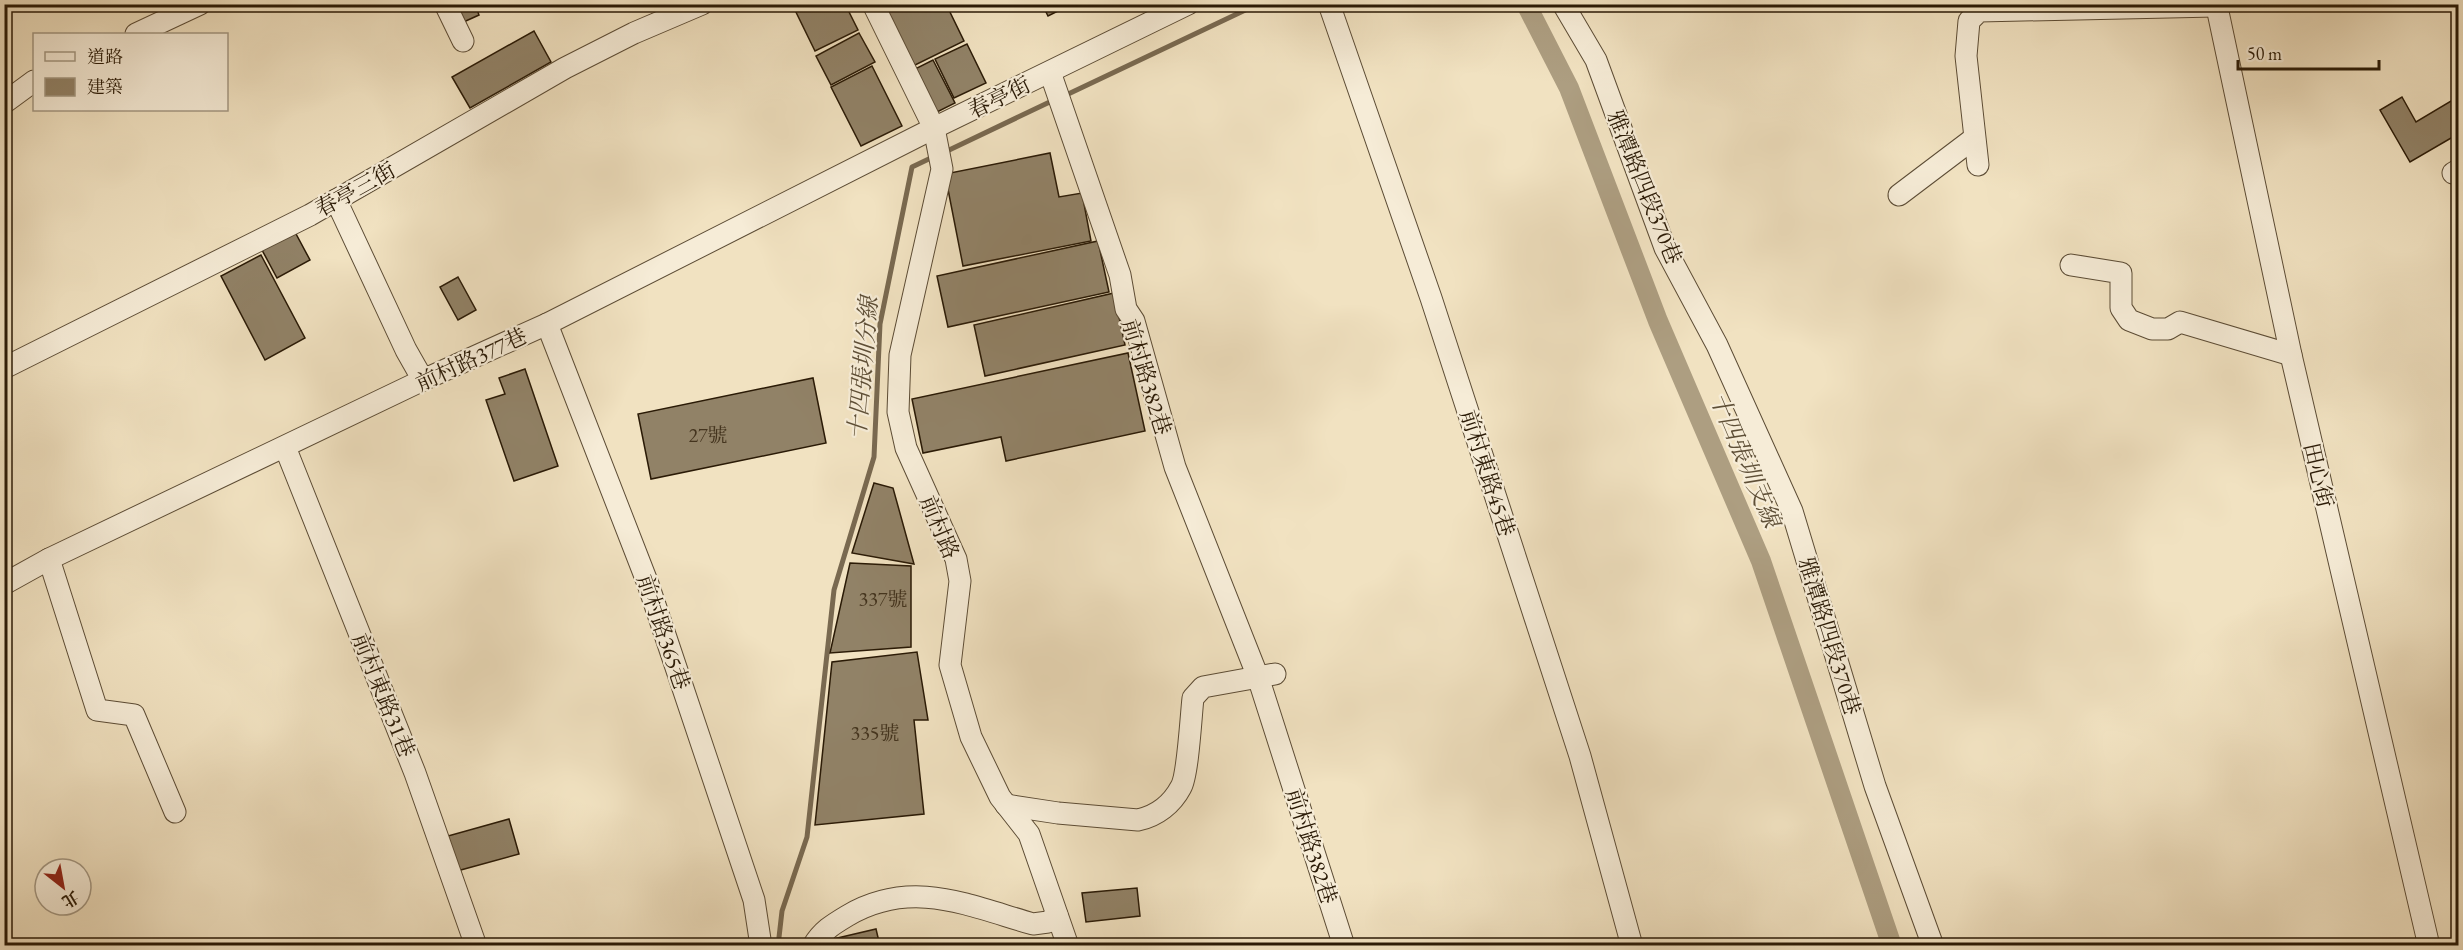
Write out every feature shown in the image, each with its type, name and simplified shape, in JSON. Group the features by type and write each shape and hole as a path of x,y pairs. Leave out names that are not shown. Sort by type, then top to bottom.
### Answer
{"street":[{"path":"138,33 200,4"},
{"path":"445,4 462,41"},
{"name":"春亭三街","path":"4,368 215,264 336,200 564,68 634,33 702,4"},
{"path":"873,4 934,128"},
{"name":"春亭街","path":"934,128 1188,4"},
{"name":"前村東路45巷","path":"1329,4 1431,298 1577,745 1632,945"},
{"name":"雅潭路四段370巷","path":"1563,4 1596,60 1665,248 1717,345 1792,511 1875,786 1933,945"},
{"path":"1978,165 1973,139 1966,56 1969,21 1980,11 2215,5"},
{"name":"田心街","path":"2215,5 2291,355 2429,945"},
{"name":"前村路382巷","path":"1050,72 1120,275 1126,309 1134,321 1175,466 1267,676 1344,945"},
{"path":"4,103 33,82"},
{"name":"前村路377巷","path":"4,584 49,559 423,380 547,324 934,128"},
{"name":"前村路","path":"934,128 942,170 900,355 898,412 906,448 956,559 960,581 950,665 971,737 1000,797 1029,834 1068,945"},
{"path":"1899,195 1973,139"},
{"path":"336,200 406,350 423,380"},
{"path":"2070,265 2121,273 2121,308 2129,320 2152,329 2168,329 2180,322 2291,355"},
{"name":"前村路365巷","path":"547,324 656,606 754,900 761,945"},
{"name":"前村東路31巷","path":"285,447 415,773 476,945"},
{"path":"49,559 97,710 134,715 175,812"},
{"path":"1006,805 1081,815 1138,820 1149,818 1168,805 1183,785 1193,698 1198,691 1203,687 1267,676"},
{"path":"813,945 822,931 859,909 897,897 927,896 1033,924 1048,922 1057,915"}],"building":[{"path":"448,4 475,4 479,15 457,25"},
{"path":"792,4 845,4 858,30 815,51"},
{"path":"880,4 946,4 964,41 911,67"},
{"path":"1042,4 1072,4 1048,16"},
{"path":"534,31 551,62 470,108 452,77"},
{"path":"859,33 875,62 831,85 816,56"},
{"path":"967,44 986,83 954,98 935,59"},
{"path":"933,60 955,103 937,112 915,69"},
{"path":"872,66 902,126 861,146 831,87"},
{"path":"2402,97 2416,122 2456,98 2458,134 2410,162 2380,110"},
{"path":"1050,153 1059,197 1082,193 1091,241 963,266 945,174"},
{"path":"295,232 310,260 277,278 262,250"},
{"path":"1098,241 1109,292 948,327 937,276"},
{"path":"261,255 305,338 265,360 221,276"},
{"path":"458,277 476,310 458,320 440,287"},
{"path":"1114,293 1125,345 985,376 974,325"},
{"path":"1128,353 1145,431 1006,461 1001,437 923,453 912,399"},
{"path":"525,369 558,466 514,481 486,400 505,394 499,378"},
{"path":"813,378 826,443 651,479 638,414"},
{"path":"874,483 893,488 914,564 852,553"},
{"path":"850,563 911,566 911,647 830,653"},
{"path":"917,652 928,720 914,720 924,814 815,825 832,662"},
{"path":"509,819 519,854 457,871 448,836"},
{"path":"1137,888 1140,916 1086,922 1082,893"},
{"path":"876,929 880,946 817,946 816,943"}],"waterway":[{"name":"十四張圳分線","path":"1064,96 1258,4"},
{"name":"十四張圳支線","path":"1526,4 1569,88 1658,321 1761,561 1892,946"},
{"name":"十四張圳分線","path":"945,152 1056,99"},
{"name":"十四張圳分線","path":"778,946 782,911 807,837 834,590 874,457 880,324 912,167 933,157"}]}
